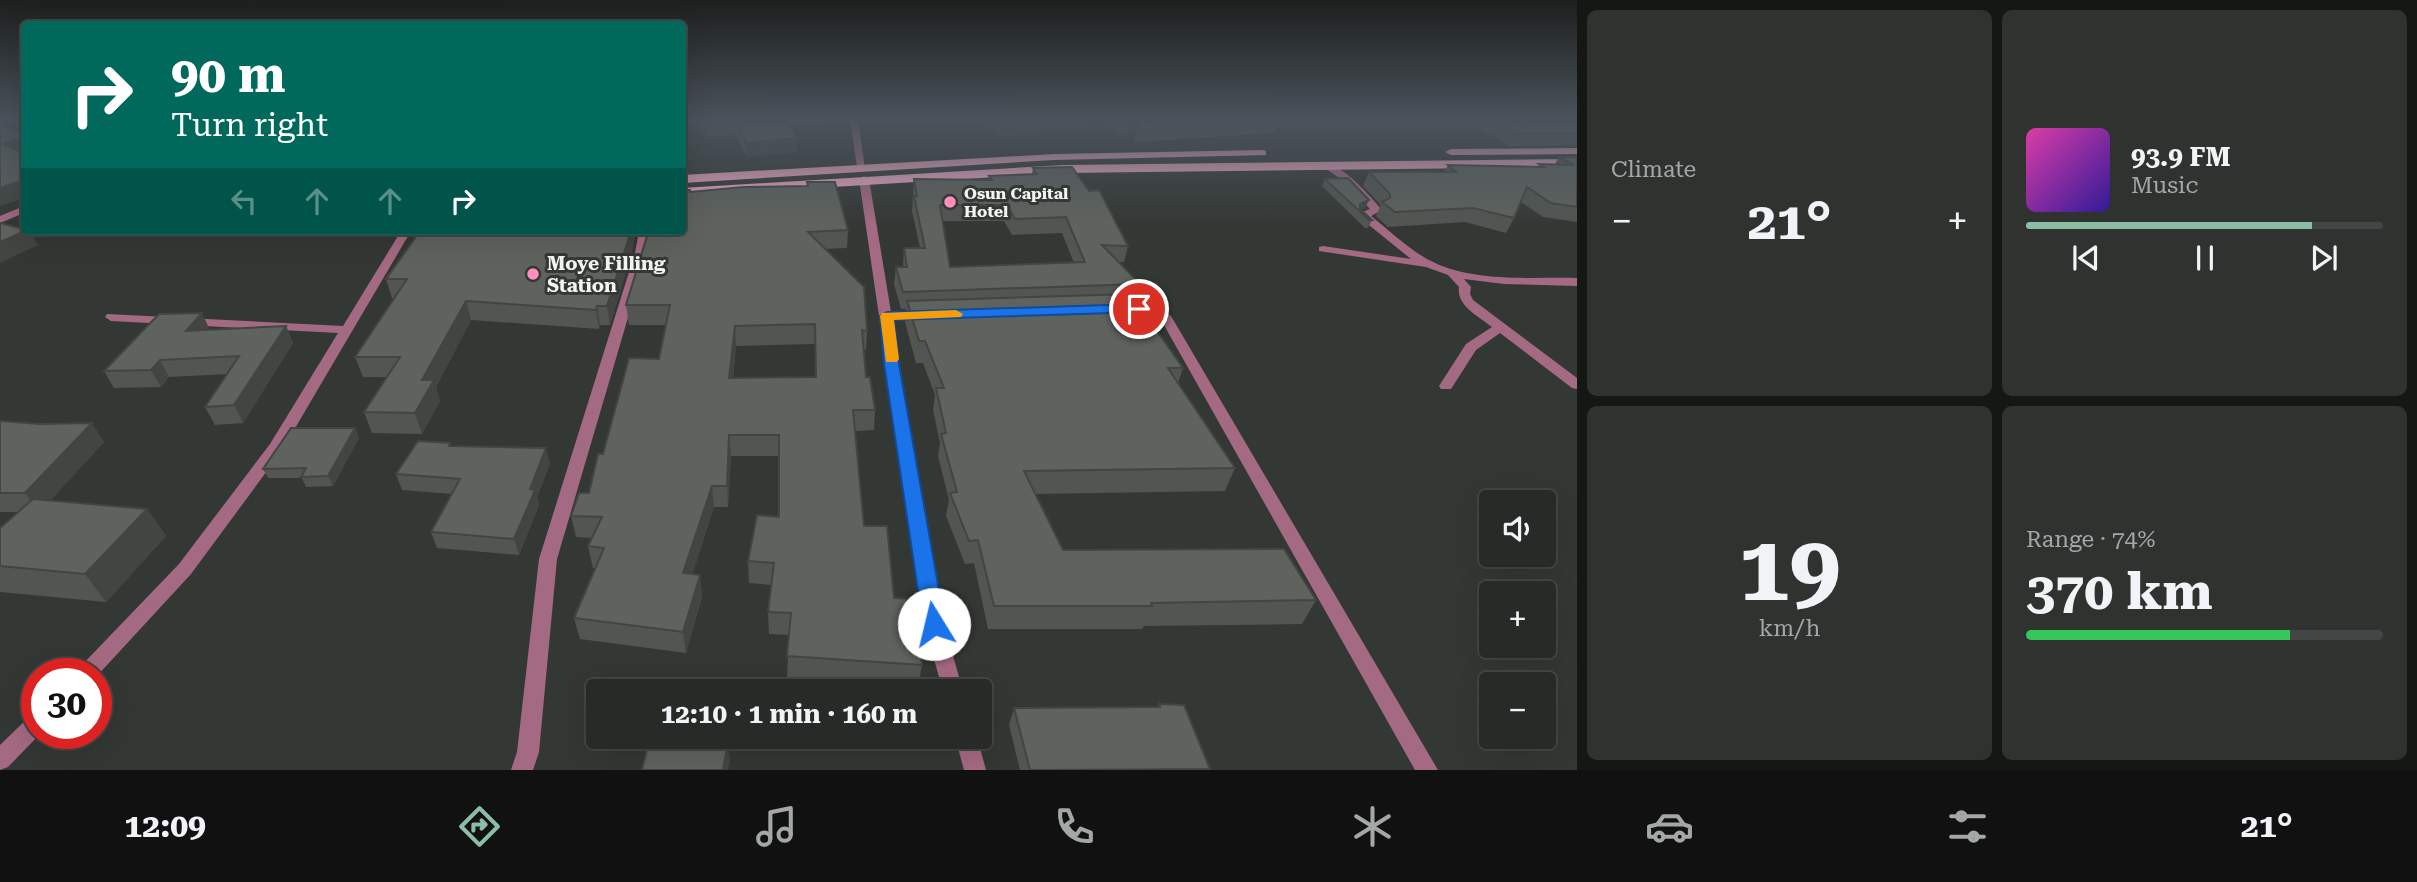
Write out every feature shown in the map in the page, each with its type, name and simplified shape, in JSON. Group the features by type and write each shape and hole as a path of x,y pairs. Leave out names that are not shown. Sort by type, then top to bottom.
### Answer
{"main road":[{"path":"686,192 1054,157 1169,155"},
{"path":"1322,155 1328,158"},
{"path":"686,179 1063,169 1328,158 1577,163"}],"street":[{"path":"860,155 934,624 950,679"},
{"path":"1328,158 1377,210 1363,215 1407,250 1432,265"},
{"path":"0,208 21,209"},
{"path":"0,220 21,210"},
{"path":"101,658 185,569 276,448 404,235"},
{"path":"522,770 528,752 548,559 641,253 643,235"},
{"path":"1323,249 1432,265 1480,276 1577,282"},
{"path":"1451,271 1465,287"},
{"path":"1480,276 1465,287 1464,294 1468,302 1577,385"},
{"path":"1112,309 1153,310 1165,316 1427,770"},
{"path":"887,316 940,314"},
{"path":"111,317 347,330"},
{"path":"1446,386 1471,347 1499,328"},
{"path":"0,760 21,739"},
{"path":"969,749 975,770"}],"building":[{"path":"0,155 21,155 21,181 0,188"},
{"path":"1559,157 1577,157 1577,207 1551,203 1527,187 1514,218 1473,208 1395,212 1382,202 1390,198 1390,194 1369,172 1456,172 1448,165 1574,165"},
{"path":"1072,167 1089,191 1099,190 1128,246 1102,245 1140,284 903,292 896,267 907,267 904,248 925,248 914,196 917,196 914,179 992,180 989,176 1037,174 1033,168","holes":["940,205 1007,205 1015,219 1066,217 1085,262 950,267"]},
{"path":"1348,178 1369,200 1360,204 1360,209 1372,220 1325,179"},
{"path":"807,182 835,182 848,230 808,232 864,287 867,331 862,330 866,377 870,377 875,410 853,410 864,526 887,526 894,598 916,599 922,665 787,656 791,613 768,612 774,563 748,561 757,515 779,517 779,435 729,435 727,486 712,486 683,573 700,575 683,632 574,618 604,548 588,546 602,517 571,516 579,493 589,493 598,454 603,454 629,358 659,359 670,305 626,305 647,235 686,235 686,190 690,192 744,187 808,186","holes":["815,324 816,377 729,378 735,326"]},
{"path":"0,223 21,228 21,233 0,242"},
{"path":"417,235 630,235 607,306 597,306 596,310 466,301 422,380 434,380 415,413 364,412 400,357 355,357 407,279 386,279"},
{"path":"1131,294 1183,368 1168,368 1235,468 1024,471 1063,550 1284,549 1316,600 1151,603 1152,606 994,606 978,540 969,541 950,493 957,492 941,434 946,433 936,388 944,388 925,341 919,341 907,301"},
{"path":"202,313 186,331 286,326 234,405 205,407 239,356 160,360 151,370 104,371 159,314"},
{"path":"0,421 40,424 92,423 25,493 0,493"},
{"path":"291,428 355,428 328,476 301,477 306,468 263,469"},
{"path":"418,441 450,443 449,446 546,448 530,489 535,490 514,539 431,532 460,479 396,474"},
{"path":"33,499 147,509 85,574 0,566 0,528"},
{"path":"1159,704 1184,705 1210,769 1030,770 1014,708 1160,707"},
{"path":"647,749 727,749 723,770 642,770"}],"slow traffic":[{"path":"891,359 887,316 956,314"}],"place":[{"name":"Osun Capital Hotel","path":"950,202"},
{"name":"Moye Filling Station","path":"533,274"}],"route":[{"path":"934,624 892,364 887,316 1139,309"}]}
